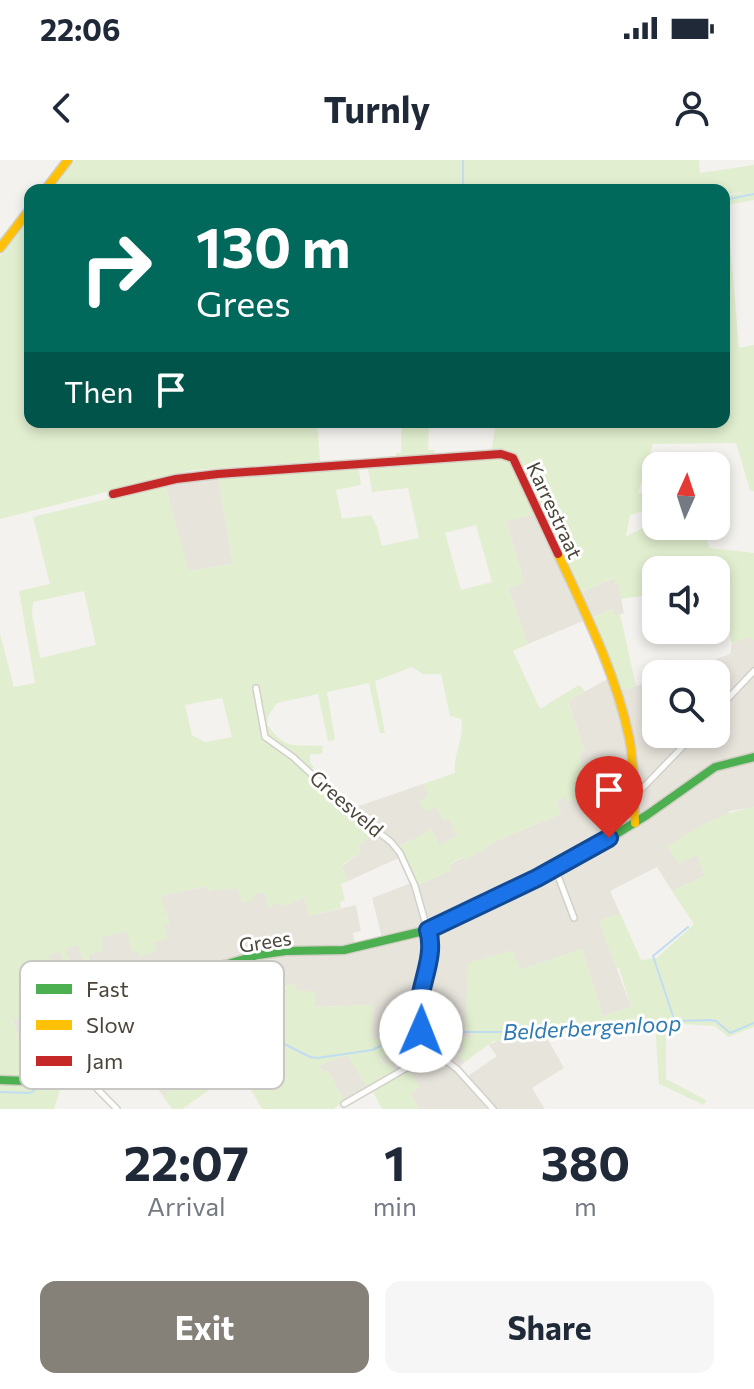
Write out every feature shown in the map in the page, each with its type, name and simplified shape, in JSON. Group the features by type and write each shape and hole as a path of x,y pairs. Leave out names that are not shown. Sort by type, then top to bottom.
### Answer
{"street":[{"path":"50,184 68,160"},
{"path":"0,248 24,217"},
{"name":"Karrestraat","path":"113,494 206,475 508,455 516,463 536,505 611,675 628,729 635,823"},
{"path":"730,696 754,671"},
{"name":"Greesveld","path":"256,688 265,737 303,766 396,848 415,886 428,930"},
{"path":"632,799 681,748"},
{"name":"Grees","path":"238,961 286,951 344,950 428,930 555,868 635,823 715,767 754,757"},
{"path":"555,868 574,918"},
{"path":"428,930 430,944 417,1010 418,1021 425,1040 434,1052 457,1069 493,1109"},
{"path":"344,1104 434,1052"},
{"name":"Grees","path":"0,1080 20,1082"},
{"path":"97,1089 117,1109"}],"shaded area":[{"path":"218,475 233,564 188,571 165,485"},
{"path":"536,514 571,596 615,578 624,613 614,616 612,609 528,644 508,588 524,582 506,521"},
{"path":"749,636 754,640 754,668 730,692 730,660 714,660 730,654 732,644"},
{"path":"754,675 754,753 726,759 700,771 636,817 636,803 685,748 730,748 730,700"},
{"path":"609,678 627,736 630,821 580,852 428,924 418,885 451,870 449,865 464,857 465,860 498,840 561,814 557,801 565,797 579,753 585,751 568,701"},
{"path":"642,684 642,748 678,748 635,794 630,725 620,691"},
{"path":"754,759 754,807 730,811 697,855 705,876 672,891 657,867 610,891 620,913 599,921 631,1007 603,1016 582,949 520,970 512,950 466,1030 470,1029 471,1038 453,1036 466,1048 458,1056 465,1062 459,1067 437,1051 423,1030 420,1018 433,931 595,853 708,775"},
{"path":"423,784 429,795 419,802 436,807 449,818 457,836 439,846 432,830 400,846 353,808"},
{"path":"375,833 399,858 348,881 342,866 361,852 358,846"},
{"path":"411,883 422,928 382,938 372,898"},
{"path":"208,886 208,890 238,888 243,903 264,891 285,906 304,897 309,916 356,905 361,931 353,933 355,943 341,948 272,949 232,961 90,961 88,955 100,938 126,931 154,943 169,922 160,896"},
{"path":"423,937 427,942 414,1012 415,1024 428,1053 394,1071 389,1063 384,1064 371,1041 373,1005 314,1007 304,992 296,990 296,985 284,987 284,961 248,961 262,957 338,954"},
{"path":"78,945 84,961 66,961 65,949"},
{"path":"60,951 64,961 44,961 49,955"},
{"path":"20,1016 20,1041 12,1019"},
{"path":"518,1036 546,1036 564,1068 532,1088 545,1109 497,1109 468,1076 497,1056 488,1044"},
{"path":"348,1055 367,1087 344,1100 328,1071 322,1072 319,1065"},
{"path":"433,1055 455,1070 487,1109 419,1109 411,1094 408,1068"},
{"path":"158,1089 172,1089 163,1096"}],"green space":[{"path":"75,160 699,160 700,173 754,165 754,200 730,204 730,195 747,191 730,194 730,184 57,184"},
{"path":"24,226 24,428 316,428 320,461 192,470 0,519 0,256"},
{"path":"730,241 739,348 754,345 754,491 750,490 736,443 653,444 651,452 642,452 642,480 638,493 642,494 642,512 630,515 626,536 642,529 642,540 706,540 710,548 754,553 754,640 749,637 732,644 730,556 642,556 642,596 621,599 614,578 579,593 542,509 536,514 506,521 524,582 508,588 528,644 513,651 540,709 579,685 585,691 568,702 585,751 579,754 592,795 567,802 565,797 557,801 561,814 498,840 465,861 463,857 450,864 452,870 418,885 400,846 432,829 439,845 457,836 449,819 443,821 436,807 426,812 419,802 429,795 423,784 455,773 461,719 450,716 441,674 423,674 412,667 375,681 385,733 380,733 369,683 327,692 335,740 328,741 318,694 277,703 268,716 267,724 273,733 291,744 323,746 322,754 310,754 314,767 308,775 314,779 313,783 375,833 358,846 361,852 342,865 348,881 341,884 345,900 340,902 341,908 309,916 304,897 285,906 279,903 268,907 264,892 253,895 254,900 242,903 238,888 209,891 208,886 161,896 169,923 164,925 168,939 154,943 157,951 139,957 137,951 132,952 126,931 101,938 103,950 88,956 89,961 84,961 78,945 65,949 70,961 63,961 60,952 49,955 48,961 20,961 20,1017 12,1020 20,1041 20,1078 0,1077 0,634 14,687 35,683 19,591 50,584 33,517 165,485 189,571 233,564 218,475 359,470 361,485 336,490 342,519 371,515 382,546 419,538 408,488 372,492 368,469 490,460 495,428 730,428","holes":["476,525 492,582 461,590 445,533","84,591 96,645 40,658 32,614 33,602","222,698 232,737 205,742 192,735 185,705"]},
{"path":"402,428 429,428 428,450 434,450 435,456 396,458 396,453 401,453"},
{"path":"612,609 615,615 620,614 636,686 620,691 589,619"},
{"path":"754,807 754,1027 728,1037 715,1026 666,1023 666,1079 706,1100 704,1105 659,1084 655,1023 602,1032 518,1036 501,1042 493,1041 465,1062 458,1056 465,1048 453,1036 471,1038 470,1029 465,1030 468,963 513,950 520,970 582,949 603,1016 631,1007 599,921 620,913 641,960 657,958 694,924 672,891 705,876 697,855 678,864 667,846 719,817"},
{"path":"296,984 296,990 315,992 315,1007 373,1005 372,1040 402,1028 406,1040 387,1050 388,1055 380,1059 384,1064 389,1062 394,1071 367,1087 348,1055 319,1065 322,1072 328,1071 344,1100 334,1109 262,1109 250,1089 284,1089 286,985"},
{"path":"408,1068 420,1087 411,1094 419,1109 382,1109 373,1092"},
{"path":"0,1084 20,1084 20,1089 60,1089 54,1109 0,1109"},
{"path":"172,1089 208,1091 182,1109 172,1109 163,1096"}],"waterway":[{"path":"463,160 463,184"},
{"path":"730,199 754,194"},
{"path":"672,1022 673,1016 653,956 688,927"},
{"name":"Belderbergenloop","path":"425,1027 430,1032 562,1032 647,1022 710,1020 716,1021 730,1033 754,1023"},
{"name":"Belderbergenloop","path":"284,1044 317,1058 372,1050 413,1026"},
{"name":"Belderbergenloop","path":"0,1092 30,1093 36,1089"}],"traffic: fast":[{"path":"238,961 286,951 344,950 428,930 584,854 715,767 754,757"},
{"path":"0,1080 20,1081"}],"traffic: slow":[{"path":"50,184 68,160"},
{"path":"0,248 24,217"},
{"path":"558,554 599,644 623,713 632,758 635,823"}],"traffic: jam":[{"path":"113,494 176,479 218,474 501,454 513,458 558,554"}],"route":[{"path":"421,1031 417,1010 428,962 428,930 537,878 609,838"}]}
